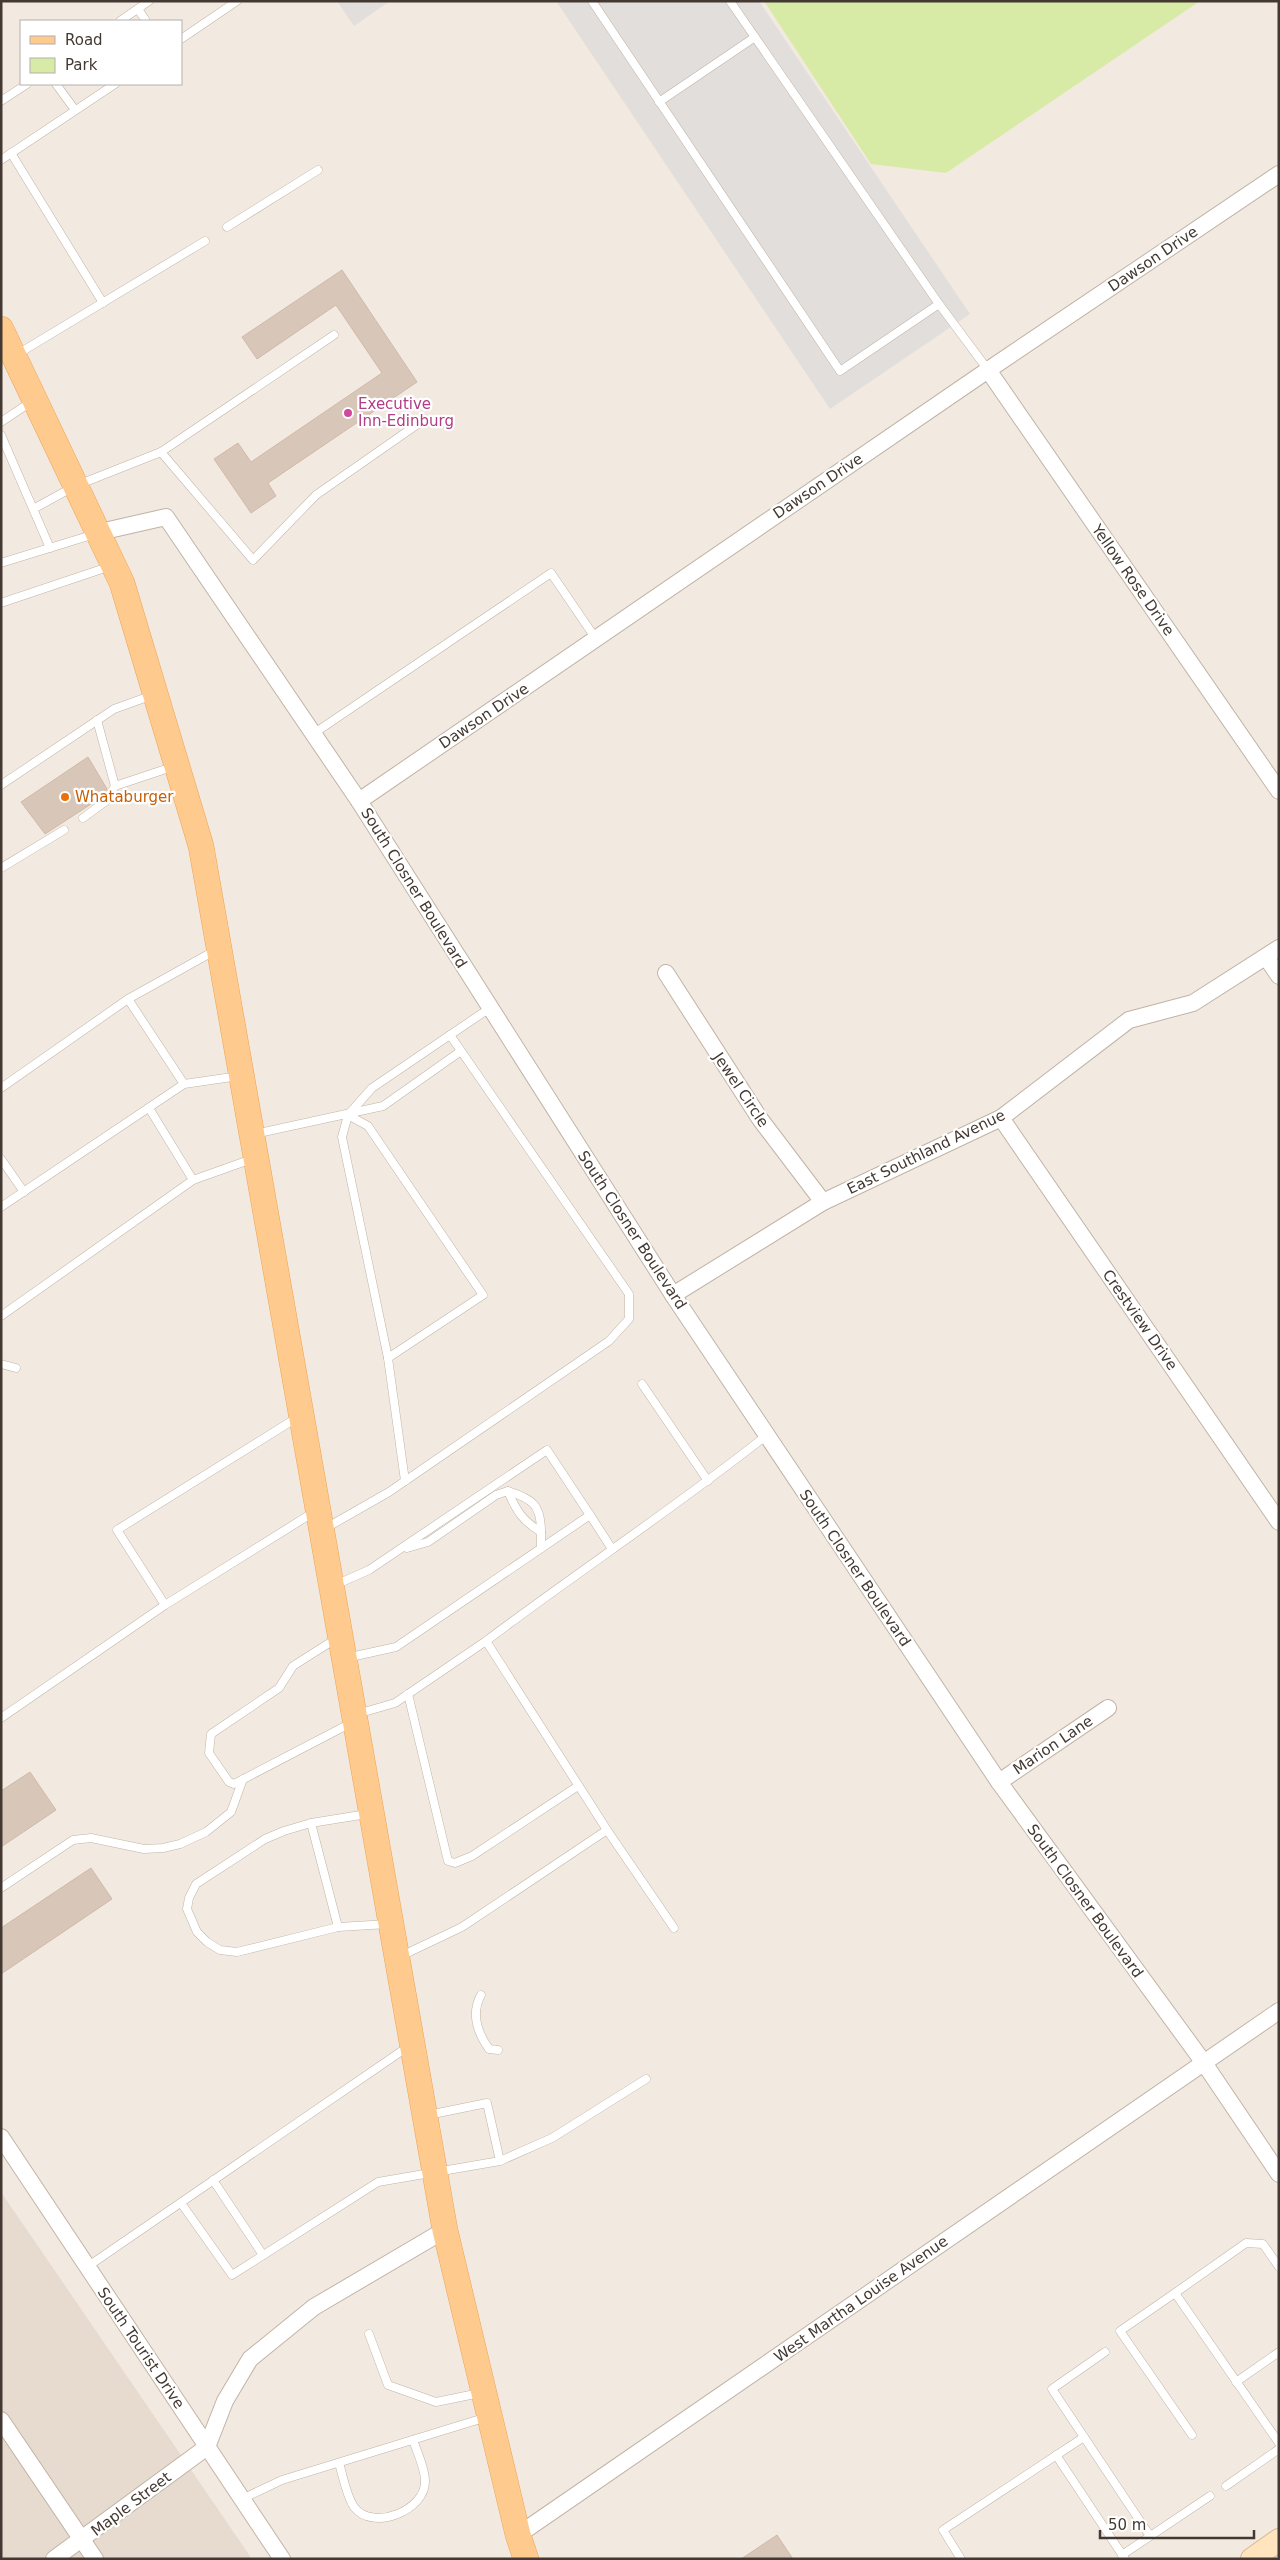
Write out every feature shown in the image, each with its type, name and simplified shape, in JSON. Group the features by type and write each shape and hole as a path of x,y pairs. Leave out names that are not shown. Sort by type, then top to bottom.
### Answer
{"main road":[{"path":"1,329 75,486 100,532 122,583 202,846 434,2174 445,2230 489,2416 518,2535 526,2559"},
{"path":"1257,2557 1279,2540"}],"street":[{"name":"Dawson Drive","path":"359,801 988,370 1279,174"},
{"name":"Yellow Rose Drive","path":"988,370 1279,791"},
{"name":"South Closner Boulevard","path":"100,532 166,518 359,801 673,1295 999,1782 1204,2063 1279,2174"},
{"path":"1272,953 1279,976"},
{"name":"East Southland Avenue","path":"673,1295 823,1202 1001,1118 1129,1020 1193,1003 1272,953"},
{"name":"Jewel Circle","path":"666,973 760,1119 823,1202"},
{"name":"Crestview Drive","path":"1001,1118 1279,1522"},
{"name":"Marion Lane","path":"999,1782 1108,1708"},
{"name":"West Martha Louise Avenue","path":"518,2535 1279,2011"},
{"name":"South Tourist Drive","path":"1,2137 206,2448 282,2559"},
{"path":"206,2448 225,2401 250,2359 314,2307 445,2230"},
{"path":"1,2420 95,2559"},
{"name":"Maple Street","path":"54,2559 83,2540 206,2448"}],"lane":[{"path":"122,20 150,1"},
{"path":"182,38 237,1"},
{"path":"592,1 840,371 939,304"},
{"path":"730,1 939,304 988,370"},
{"path":"138,9 145,20"},
{"path":"659,102 754,37"},
{"path":"1,101 25,85"},
{"path":"57,85 75,110"},
{"path":"1,160 113,85"},
{"path":"11,153 103,303"},
{"path":"227,227 318,170"},
{"path":"14,356 205,241"},
{"path":"35,508 75,486 161,452 334,335"},
{"path":"1,422 35,399"},
{"path":"161,452 253,560 316,496 425,418"},
{"path":"1,435 35,508 50,548"},
{"path":"1,564 100,532"},
{"path":"1,603 114,565"},
{"path":"313,734 551,573 596,639"},
{"path":"1,785 114,709 156,694"},
{"path":"97,720 115,786"},
{"path":"82,818 106,801 115,786 177,765"},
{"path":"1,868 64,830"},
{"path":"1,1088 128,999 219,949"},
{"path":"128,999 184,1084"},
{"path":"405,1481 388,1358 342,1136 348,1115 372,1088 490,1008"},
{"path":"1,1718 165,1605 320,1520 405,1481 609,1341 629,1319 629,1294 450,1035"},
{"path":"1,1316 193,1180 254,1146 348,1115 383,1106 461,1051"},
{"path":"1,1207 184,1084 242,1076"},
{"path":"149,1108 193,1180"},
{"path":"348,1115 368,1126 483,1295 388,1358"},
{"path":"1,1160 24,1192"},
{"path":"1,1364 16,1368"},
{"path":"642,1384 708,1481"},
{"path":"165,1605 117,1530 302,1414"},
{"path":"590,1515 396,1646 342,1647 293,1666 279,1688 211,1734 209,1753 229,1782 234,1784 355,1718 395,1703 486,1641 708,1481 767,1435"},
{"path":"332,1586 369,1570 547,1450 612,1549"},
{"path":"508,1491 516,1510 526,1523 541,1532"},
{"path":"399,1550 428,1542 496,1495 508,1491 528,1498 541,1515 541,1548"},
{"path":"486,1641 578,1786 674,1928"},
{"path":"408,1694 448,1860 455,1862 472,1856 578,1786"},
{"path":"1,1888 73,1840 92,1838 144,1848 163,1848 180,1844 206,1832 231,1812 243,1779"},
{"path":"372,1813 311,1823 265,1839 206,1875 196,1884 189,1898 187,1909 197,1932 207,1942 220,1950 237,1952 338,1927 391,1924"},
{"path":"311,1823 338,1927"},
{"path":"397,1958 462,1927 607,1830"},
{"path":"481,1995 474,2008 481,2038 489,2049 498,2050"},
{"path":"87,2267 412,2044"},
{"path":"181,2203 232,2276 378,2182 434,2174 500,2161 552,2138 646,2079"},
{"path":"425,2115 487,2103 500,2161"},
{"path":"214,2180 263,2255"},
{"path":"1192,2435 1120,2331 1246,2243 1264,2244 1279,2267"},
{"path":"1174,2292 1279,2443"},
{"path":"369,2334 388,2385 436,2402 484,2392"},
{"path":"1105,2352 1052,2389 1150,2536"},
{"path":"1236,2382 1279,2352"},
{"path":"242,2499 282,2480 489,2416"},
{"path":"961,2559 943,2530 1084,2437"},
{"path":"338,2463 355,2508 369,2516 392,2518 416,2503 425,2482 413,2440"},
{"path":"1226,2486 1279,2449"},
{"path":"1056,2455 1124,2557 1150,2536 1210,2496"}],"shaded area":[{"path":"337,1 390,1 354,26"},
{"path":"556,1 759,1 970,314 830,409"},
{"path":"1,2192 252,2559 1,2559"}],"green space":[{"path":"764,1 1200,1 946,173 871,164"}],"building":[{"name":"Executive Inn-Edinburg","path":"342,270 417,382 268,483 276,496 251,513 214,459 238,443 251,462 382,373 336,305 257,359 242,337"},
{"name":"Whataburger","path":"88,757 107,789 102,797 45,834 21,802"},
{"path":"30,1772 56,1810 1,1847 1,1791"},
{"path":"91,1868 112,1899 1,1974 1,1928"},
{"path":"777,2535 793,2559 741,2559"}],"place":[{"name":"Executive Inn-Edinburg","path":"348,413"},
{"name":"Whataburger","path":"65,797"}]}
